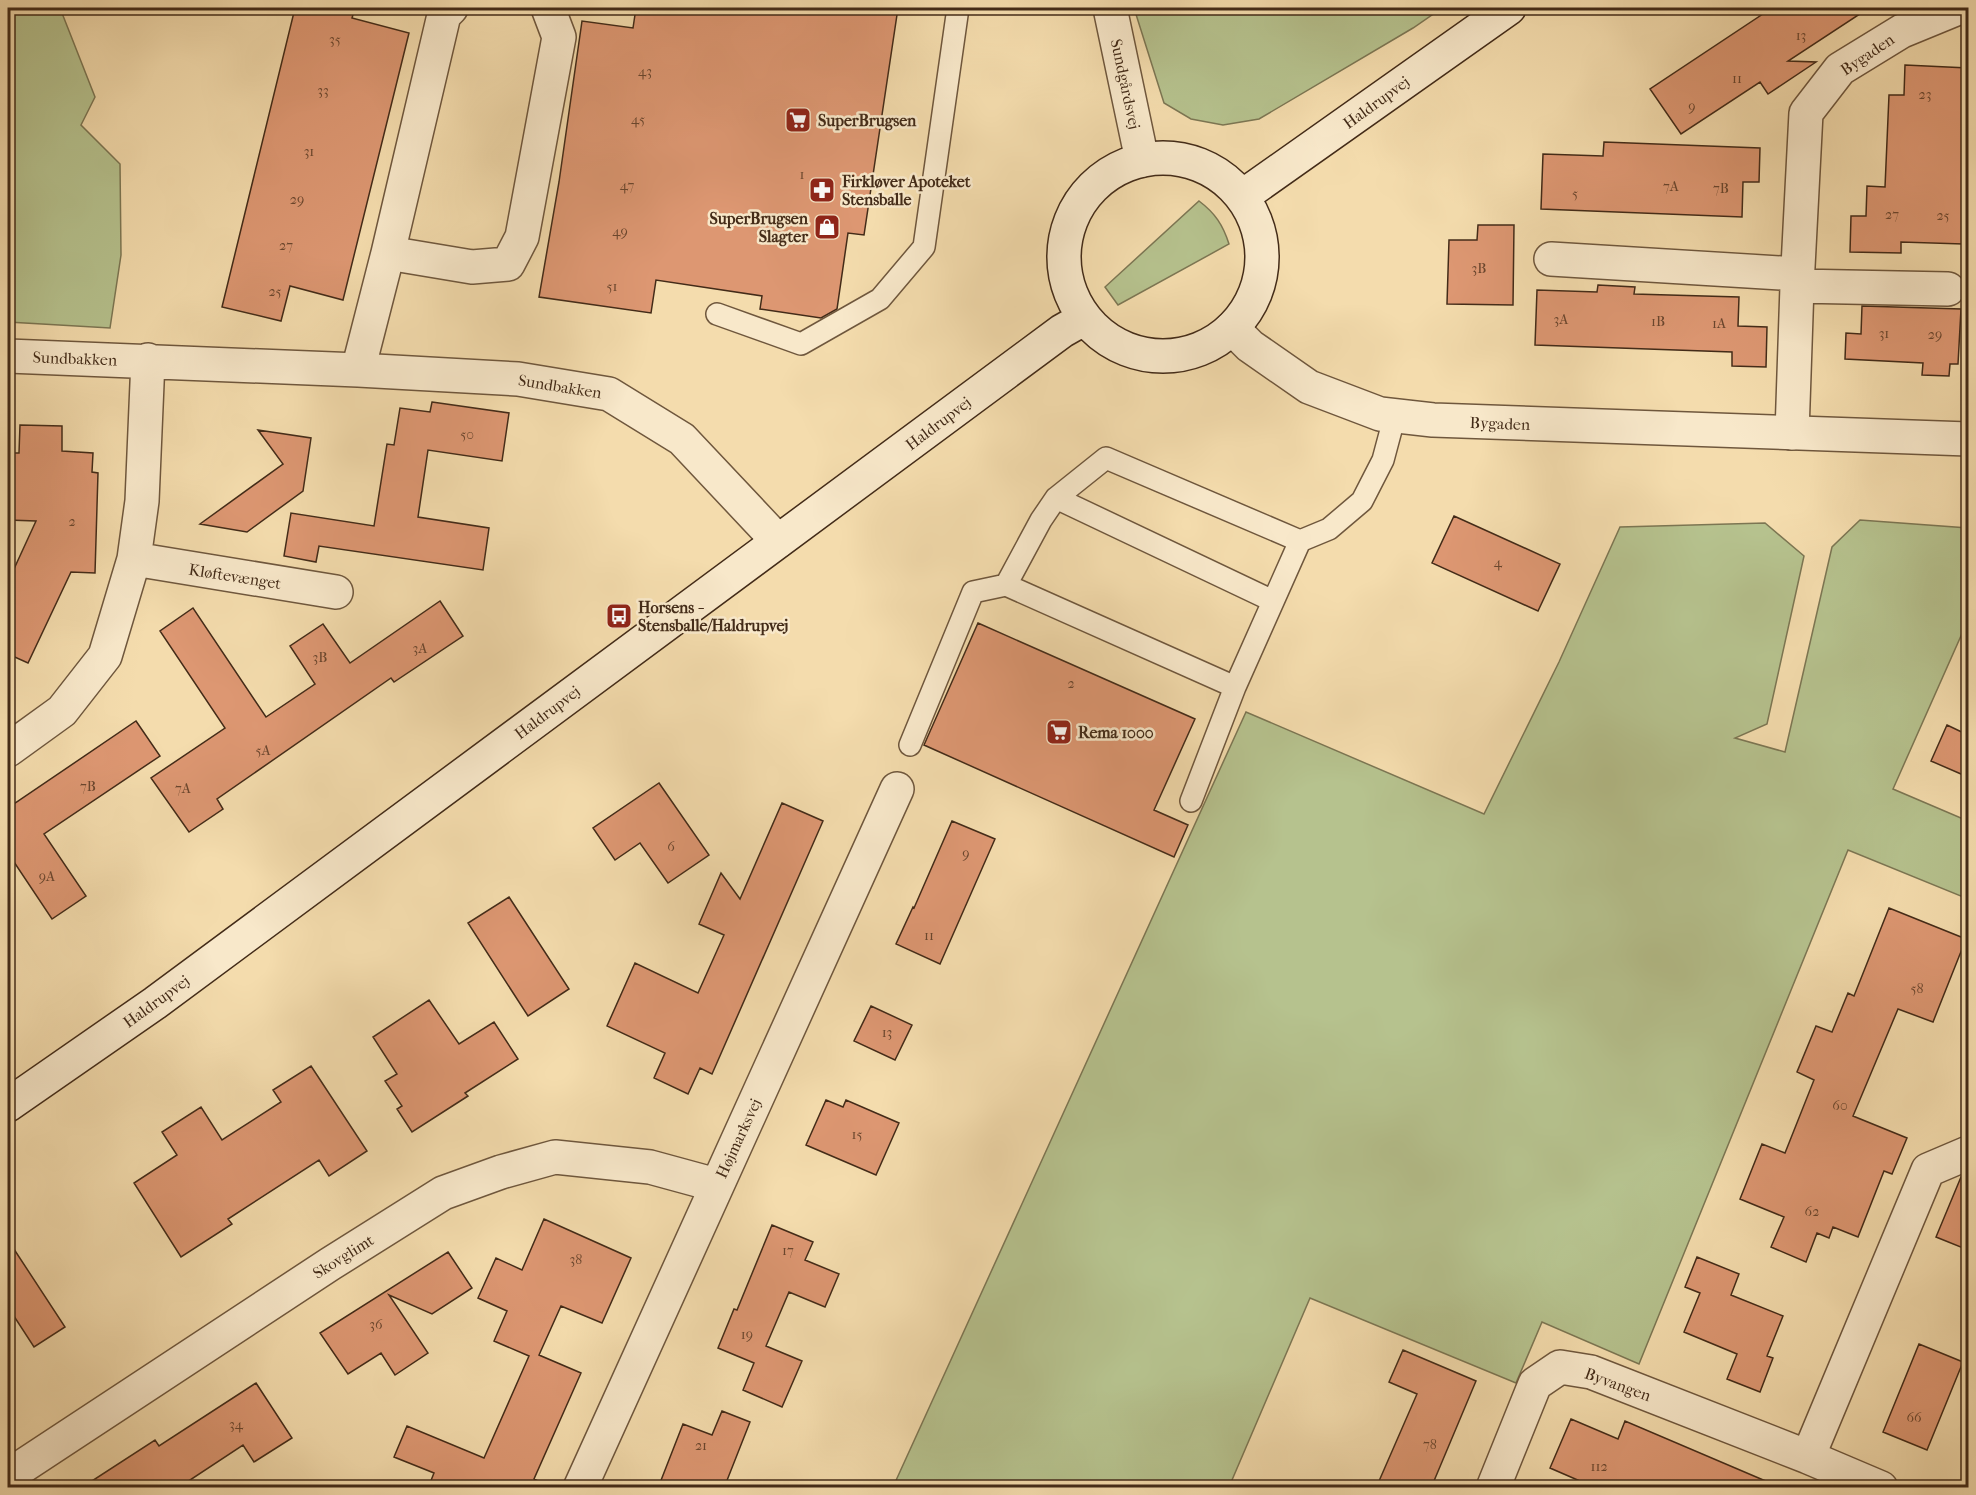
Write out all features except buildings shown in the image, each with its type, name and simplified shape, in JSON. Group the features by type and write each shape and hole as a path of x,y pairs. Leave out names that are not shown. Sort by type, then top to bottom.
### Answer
{"street":[{"path":"358,370 444,15 451,8"},
{"path":"388,253 472,267 508,264 522,237 559,37 548,8"},
{"name":"Sundgårdsvej","path":"1110,8 1142,160"},
{"name":"Haldrupvej","path":"1243,196 1509,8"},
{"name":"Bygaden","path":"1792,433 1806,113 1840,69 1902,31 1958,8"},
{"path":"1166,158 1184,160 1202,166 1219,175 1243,196 1257,219 1262,244 1261,271 1258,288 1251,304 1232,328 1209,345 1188,352 1157,356 1120,346 1105,337 1086,318 1074,299 1066,276 1065,243 1071,220 1083,199 1099,181 1125,166 1142,160 1166,158"},
{"path":"1551,259 1797,280 1948,289"},
{"name":"Haldrupvej","path":"8,1105 155,1003 1053,338 1086,318"},
{"name":"Bygaden","path":"1232,328 1250,346 1309,387 1380,414 1445,421 1968,439"},
{"name":"Sundbakken","path":"8,356 148,360 518,379 609,394 682,439 778,541"},
{"path":"8,750 62,711 105,656 134,559 142,501 148,360"},
{"name":"Kløftevænget","path":"134,559 336,592"},
{"name":"Højmarksvej","path":"580,1488 897,789"},
{"path":"1808,1457 1928,1170 1968,1154"},
{"name":"Skovglimt","path":"8,1476 330,1264 443,1193 555,1156 650,1167 716,1185"},
{"name":"Byvangen","path":"1493,1488 1535,1384 1560,1367 1591,1372 1881,1488"}],"lane":[{"path":"717,314 801,344 880,299 924,247 958,8"},
{"path":"1191,801 1235,687 1300,541 1329,529 1362,501 1383,460 1395,415"},
{"path":"1006,585 1041,520 1056,498 1107,458 1300,541"},
{"path":"1056,498 1273,601"},
{"path":"910,745 973,592 1006,585 1235,687"}],"green space":[{"path":"8,8 60,8 95,97 81,125 120,164 121,255 110,328 8,322"},
{"path":"1134,8 1442,8 1413,28 1259,119 1223,125 1191,119 1164,103"},
{"path":"1199,201 1218,220 1229,244 1118,305 1105,287"},
{"path":"1860,520 1968,528 1968,620 1893,789 1968,821 1968,899 1848,850 1639,1364 1542,1322 1516,1383 1310,1298 1229,1487 893,1487 1246,712 1484,814 1559,662 1620,527 1765,523 1804,556 1767,724 1735,738 1785,752 1832,547"}],"place":[{"name":"SuperBrugsen","path":"798,120"},
{"name":"Firkløver Apoteket Stensballe","path":"822,190"},
{"name":"SuperBrugsen Slagter","path":"827,227"},
{"name":"Horsens - Stensballe/Haldrupvej","path":"619,616"},
{"name":"Rema 1000","path":"1059,732"}]}
